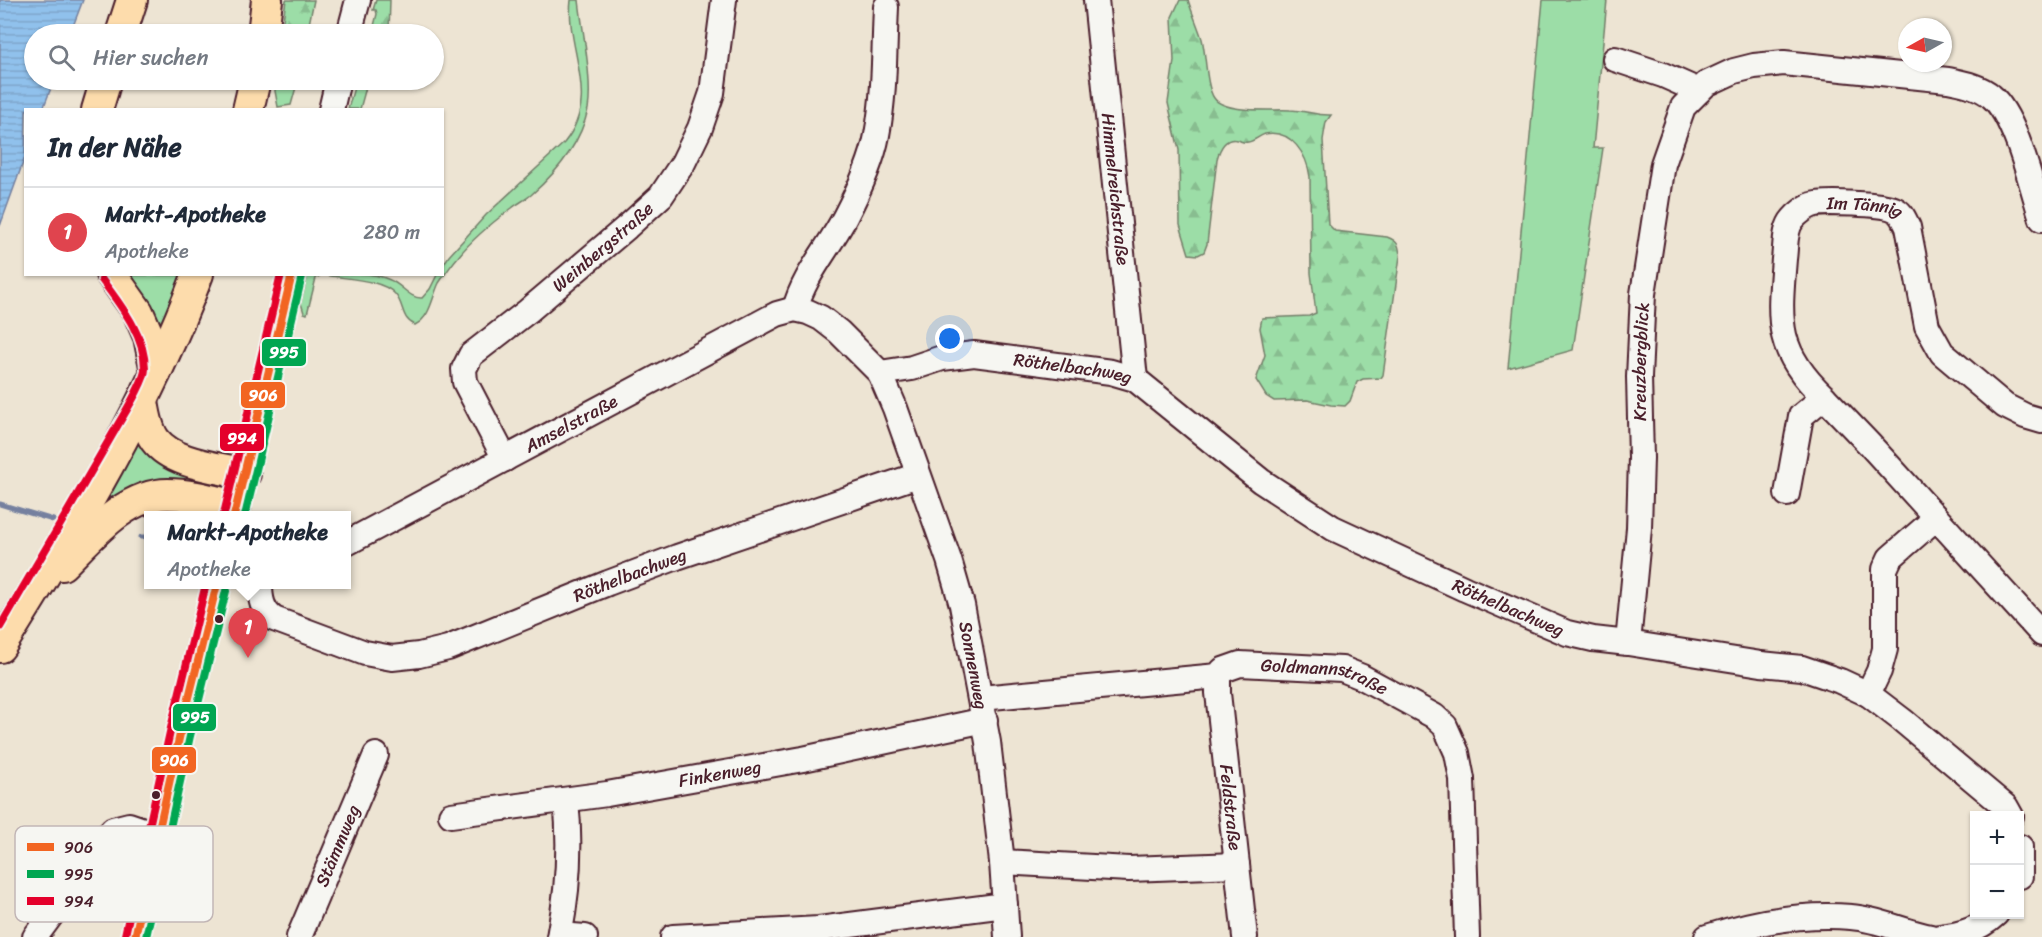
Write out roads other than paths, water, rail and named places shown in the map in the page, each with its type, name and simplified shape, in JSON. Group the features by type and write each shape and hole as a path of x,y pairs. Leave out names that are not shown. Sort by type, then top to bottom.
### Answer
{"main road":[{"path":"124,24 132,0"},
{"path":"263,24 267,0"},
{"path":"98,108 103,90"},
{"path":"248,108 253,90"},
{"path":"112,276 138,312 149,338 156,372"},
{"path":"0,647 33,595 78,537 156,372 197,276"},
{"path":"143,400 147,423 154,439 165,450 177,458 245,474"},
{"path":"78,537 140,500 165,494 193,496 235,511"}],"street":[{"path":"351,24 357,0"},
{"name":"Weinbergstraße","path":"505,459 465,382 464,369 471,355 528,311 661,196 683,162 700,128 712,93 724,0"},
{"name":"Himmelreichstraße","path":"1096,0 1135,379"},
{"path":"886,7 883,81 877,137 864,175 845,217 800,292 795,309 821,318 839,332 880,373 895,408 918,475"},
{"path":"1615,59 1699,91"},
{"name":"Kreuzbergblick","path":"1628,643 1639,528 1641,458 1639,377 1644,284 1664,164 1683,107 1713,80 1754,66 1784,63 1948,80 1986,92 1993,97 2012,129 2042,219"},
{"path":"331,108 336,90"},
{"name":"Im Tännig","path":"1936,518 1870,445 1804,379 1787,350 1783,334 1780,295 1787,232 1792,219 1812,205 1830,204 1880,206 1894,208 1902,214 1908,227 1927,326 1933,340 1942,353 2005,406 2042,421"},
{"path":"235,511 292,276"},
{"name":"Amselstraße","path":"351,541 777,314 795,309"},
{"name":"Röthelbachweg","path":"880,373 912,369 942,358 974,354 1112,372 1135,379 1261,481 1333,528 1455,585 1568,633 1593,639 1802,669 1840,681 1868,694 1940,751 2008,811"},
{"path":"1787,494 1801,416 1824,397"},
{"name":"Röthelbachweg","path":"261,589 263,607 274,619 365,653 392,658 419,655 448,648 677,557 918,475"},
{"name":"Sonnenweg","path":"918,475 949,560 962,605 983,709 1002,862 1006,937"},
{"path":"1868,694 1879,671 1885,649 1885,569 1890,558 1936,518 2042,634"},
{"path":"160,826 216,589"},
{"name":"Goldmannstraße","path":"983,709 1218,676 1223,670 1240,664 1342,669 1362,677 1434,716 1445,726 1457,753 1462,779 1467,937"},
{"name":"Feldstraße","path":"1218,676 1245,937"},
{"name":"Finkenweg","path":"451,815 618,792 803,759 983,709"},
{"name":"Stämmweg","path":"299,937 376,755"},
{"path":"566,800 569,825 568,888 560,936 585,937"},
{"path":"1002,862 1129,869 1237,865"},
{"path":"673,937 819,929 1005,905"},
{"path":"1707,937 1759,923 1804,917 1852,917 1931,937"},
{"path":"1940,937 1970,931 1991,919"},
{"path":"35,937 46,922"},
{"path":"135,937 138,922"}],"water":[{"path":"0,0 83,0 74,24 24,24 24,90 50,90 43,108 24,108 24,160 0,226"}],"waterway":[{"path":"0,504 53,520"}],"place":[{"name":"Markt-Apotheke","path":"248,658"}]}
